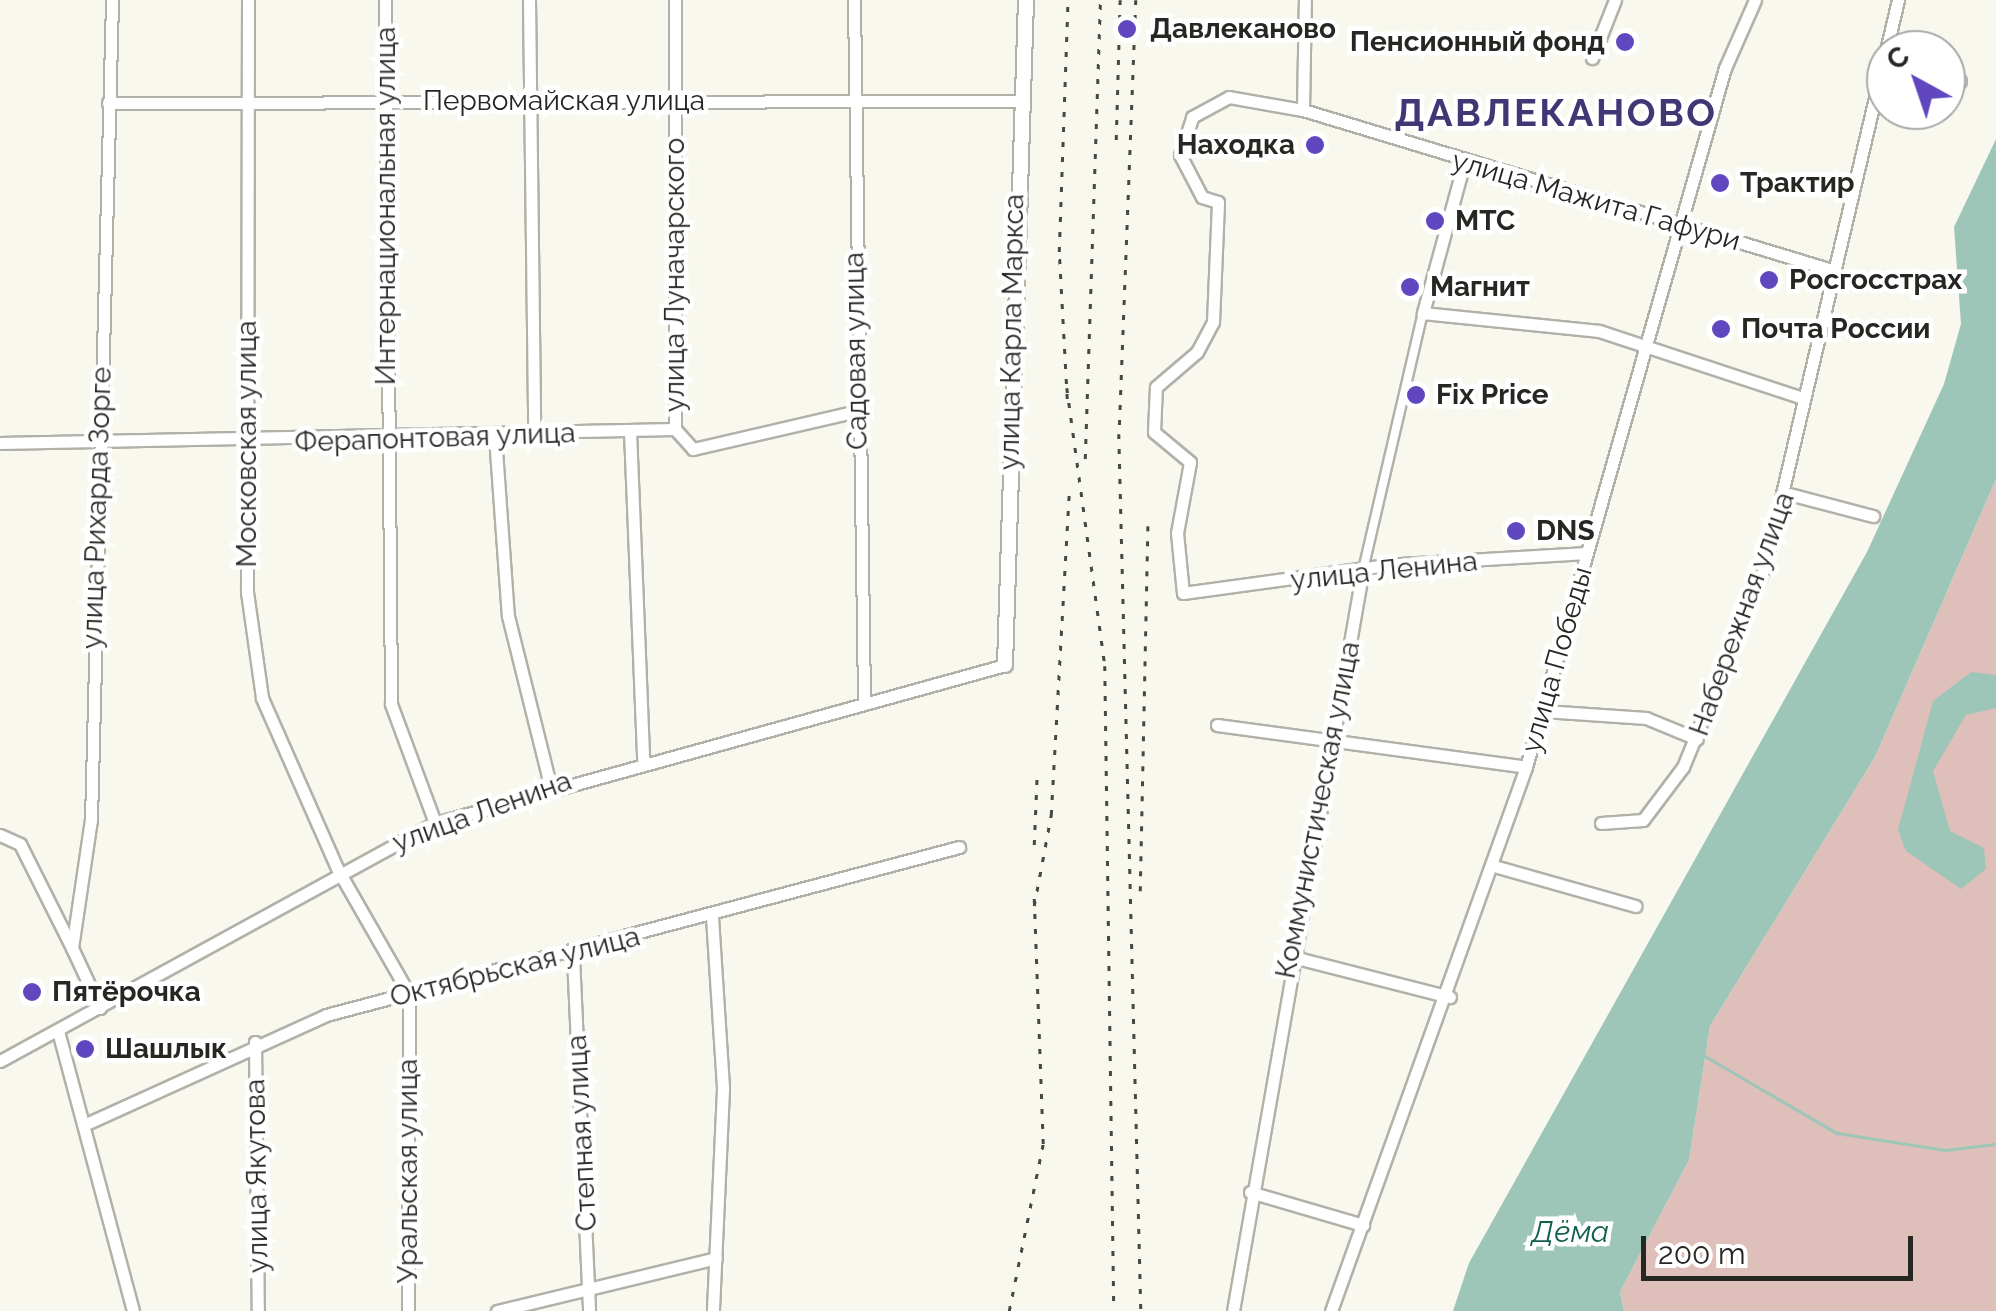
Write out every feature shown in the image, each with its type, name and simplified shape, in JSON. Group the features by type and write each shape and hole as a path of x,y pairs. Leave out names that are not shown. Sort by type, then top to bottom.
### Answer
{"street":[{"name":"улица Рихарда Зорге","path":"72,948 91,820 112,0"},
{"name":"Московская улица","path":"248,0 247,592 262,698 338,870"},
{"name":"Интернациональная улица","path":"385,0 382,101 391,704 435,823"},
{"path":"529,0 534,434"},
{"name":"улица Луначарского","path":"675,0 675,429"},
{"name":"Садовая улица","path":"854,0 850,106 864,702"},
{"name":"улица Карла Маркса","path":"1005,664 1026,0"},
{"path":"1303,110 1305,0"},
{"path":"1592,58 1616,0"},
{"name":"улица Победы","path":"1331,1311 1450,996 1526,767 1725,68 1754,0"},
{"name":"Набережная улица","path":"1892,30 1898,0"},
{"name":"улица Мажита Гафури","path":"1183,593 1176,533 1190,462 1154,432 1156,387 1197,352 1213,322 1218,202 1202,197 1184,168 1181,137 1192,117 1229,97 1303,110 1464,163 1832,270"},
{"name":"Первомайская улица","path":"108,104 530,100 850,106 1020,101"},
{"name":"Набережная улица","path":"1601,822 1634,825 1653,812 1697,740 1789,494 1803,398 1870,130"},
{"path":"1464,163 1423,313 1598,330 1803,398"},
{"name":"Коммунистическая улица","path":"1233,1311 1289,956 1362,574 1423,313"},
{"name":"Ферапонтовая улица","path":"0,443 247,444 675,429 693,449 857,411"},
{"name":"улица Луначарского","path":"630,431 643,760"},
{"path":"496,436 508,616 550,784"},
{"path":"1789,494 1873,516"},
{"name":"улица Ленина","path":"1183,593 1587,553"},
{"name":"улица Ленина","path":"0,1061 100,1008 338,870 435,823 550,784 1005,664"},
{"path":"1544,711 1646,718 1697,740"},
{"path":"1217,725 1332,746 1526,767"},
{"path":"0,834 20,844 100,1008"},
{"name":"Октябрьская улица","path":"86,1124 255,1042 409,994 573,956 959,847"},
{"path":"1494,866 1635,906"},
{"name":"Уральская улица","path":"338,870 409,994 408,1311"},
{"path":"712,917 723,1090 713,1311"},
{"name":"Степная улица","path":"573,956 589,1311"},
{"path":"1289,956 1450,996"},
{"path":"58,1031 134,1311"},
{"name":"улица Якутова","path":"255,1042 258,1311"},
{"path":"1250,1192 1363,1225"},
{"path":"496,1311 716,1258"}],"shaded area":[{"path":"1996,479 1996,1311 1624,1311 1620,1292 1689,1160 1710,1026 1875,757"}],"water":[{"name":"Дёма","path":"1996,139 1996,479 1875,757 1710,1026 1689,1160 1620,1292 1624,1311 1453,1311 1469,1263 1867,552 1944,384 1961,324 1954,227"},
{"path":"1971,672 1996,675 1996,708 1966,715 1933,771 1950,831 1984,848 1986,869 1961,889 1906,851 1898,830 1933,701"}],"waterway":[{"path":"1705,1056 1837,1133 1945,1150 1996,1144"}],"railway":[{"path":"1067,399 1059,252 1068,0"},
{"path":"1085,459 1100,0"},
{"path":"1116,140 1120,0"},
{"path":"1136,0 1119,434 1141,1311"},
{"path":"1067,388 1105,666 1114,1311"},
{"path":"1034,906 1051,815 1069,494"},
{"path":"1140,891 1148,518"},
{"path":"1034,845 1037,774"},
{"path":"1009,1311 1043,1144 1034,895"}],"place":[{"name":"Давлеканово","path":"1127,29"},
{"name":"Пенсионный фонд","path":"1625,42"},
{"name":"Находка","path":"1315,145"},
{"name":"Трактир","path":"1720,183"},
{"name":"МТС","path":"1435,221"},
{"name":"Росгосстрах","path":"1769,280"},
{"name":"Магнит","path":"1410,287"},
{"name":"Почта России","path":"1721,329"},
{"name":"Fix Price","path":"1416,395"},
{"name":"DNS","path":"1516,531"},
{"name":"Пятёрочка","path":"32,992"},
{"name":"Шашлык","path":"85,1049"}],"district":[{"name":"ДАВЛЕКАНОВО","path":"1556,113"}]}
